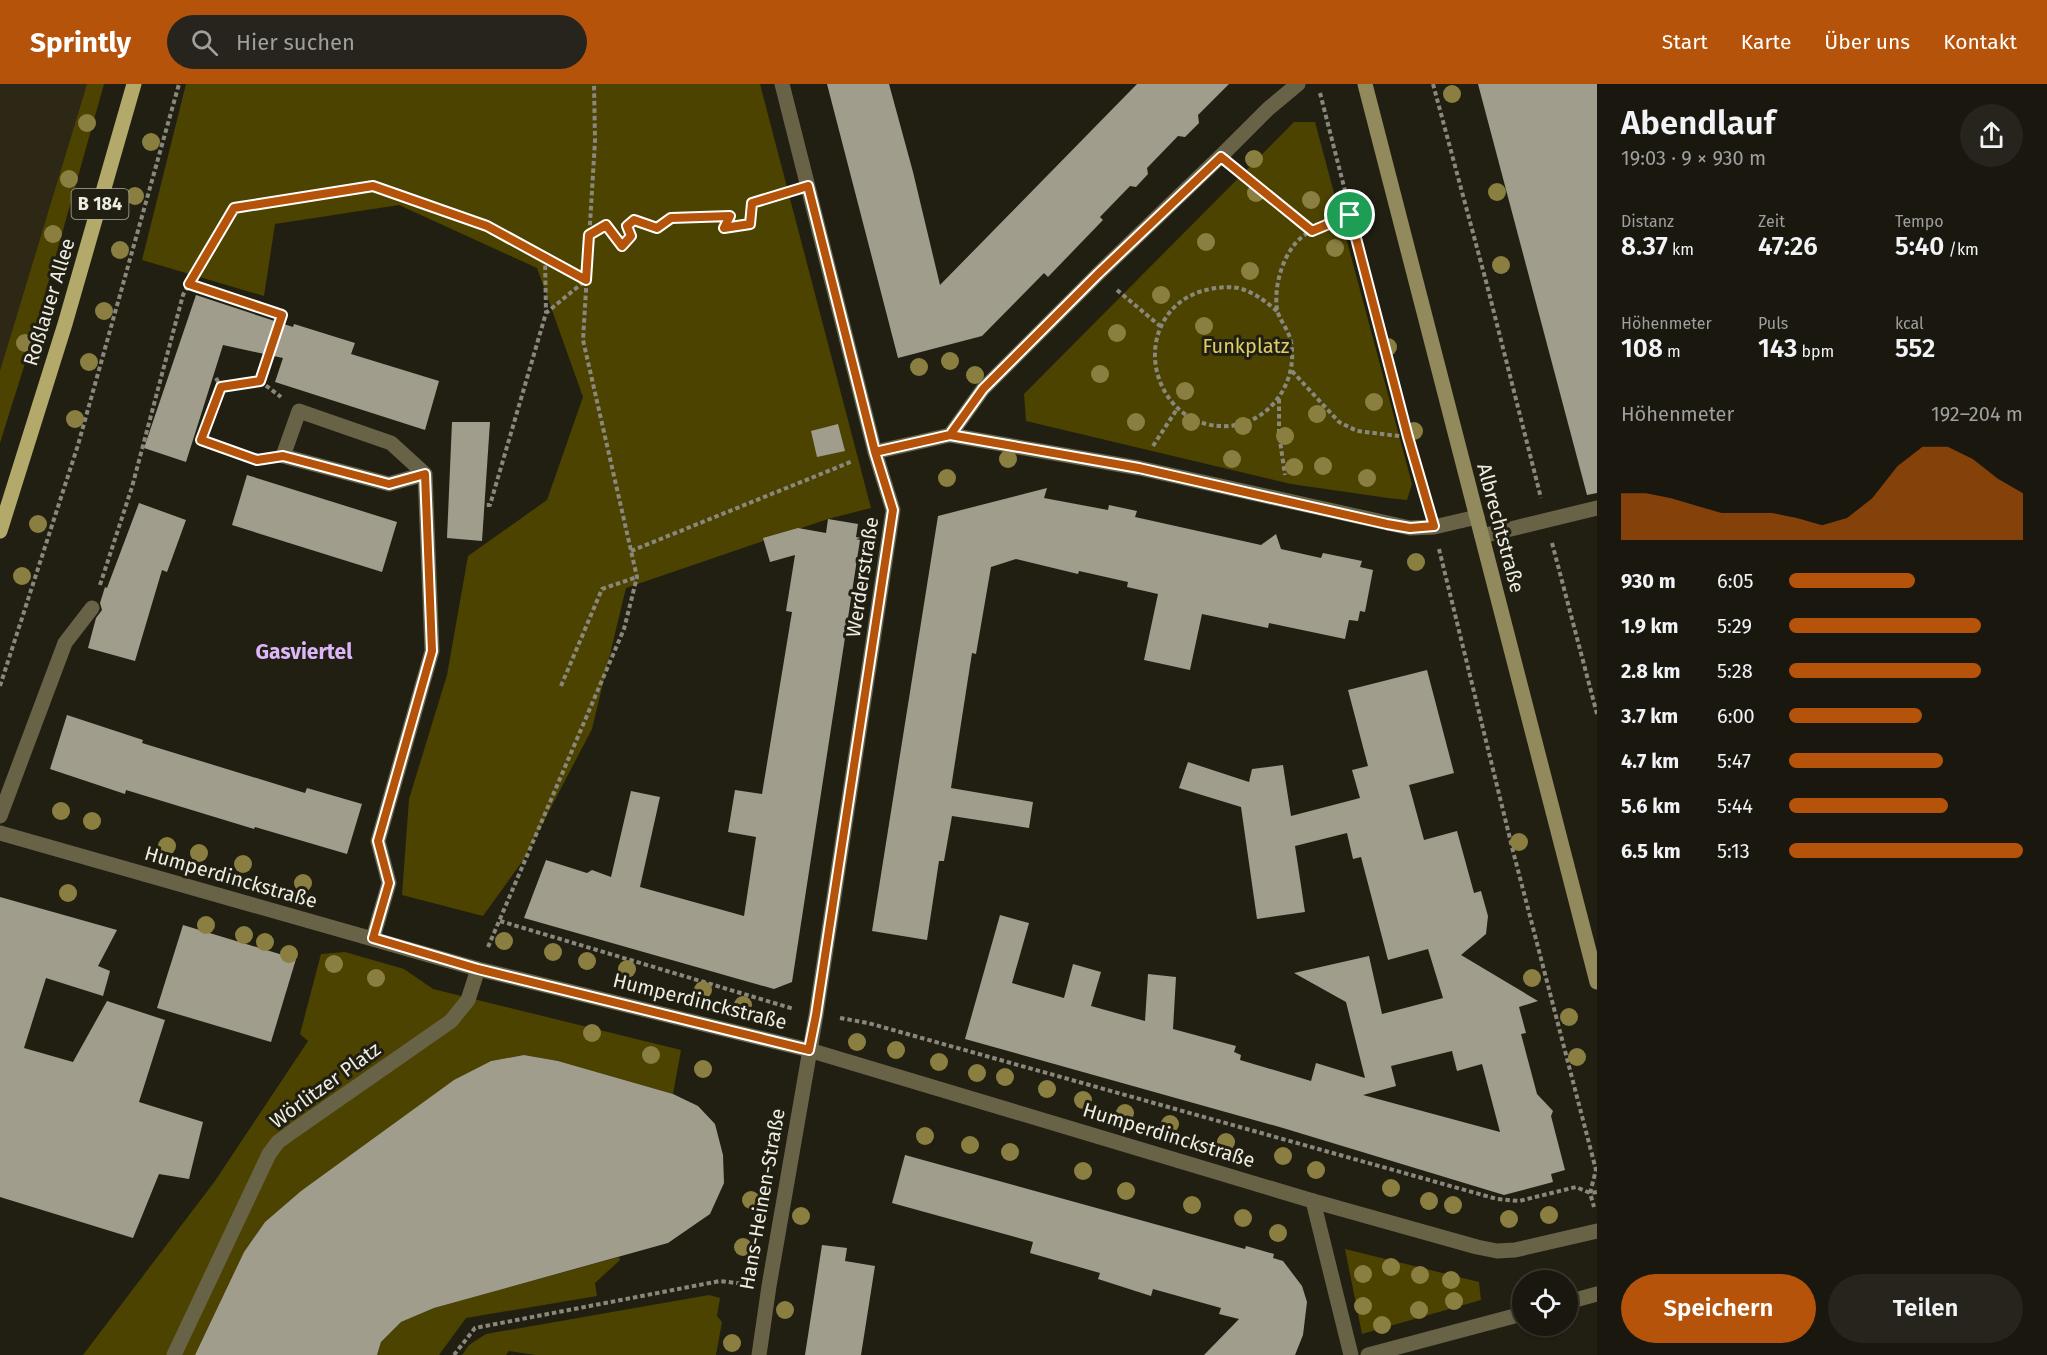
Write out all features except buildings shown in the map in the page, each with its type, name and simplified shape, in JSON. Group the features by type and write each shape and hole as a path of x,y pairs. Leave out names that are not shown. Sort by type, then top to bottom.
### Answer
{"main road":[{"name":"Roßlauer Allee","path":"0,531 65,324 134,84"},
{"name":"Albrechtstraße","path":"1365,84 1597,982"}],"street":[{"name":"Werderstraße","path":"782,84 875,452 893,510 809,1050"},
{"path":"950,435 983,389 1268,109 1298,84"},
{"path":"373,938 389,883 378,841 432,651 425,474 391,443 299,411 283,456 389,484 425,474"},
{"path":"875,452 950,435 1139,468 1410,528 1434,526 1477,517"},
{"path":"1482,536 1597,508"},
{"path":"0,816 65,643 92,608"},
{"name":"Humperdinckstraße","path":"0,833 478,969 809,1050 1313,1201 1497,1251 1515,1250 1597,1231"},
{"name":"Wörlitzer Platz","path":"174,1355 269,1154 279,1142 294,1131 451,1021 468,1000 478,969"},
{"name":"Hans-Heinen-Straße","path":"759,1355 809,1050"},
{"path":"1313,1201 1352,1355"},
{"path":"1578,1299 1597,1294"},
{"path":"1368,1355 1512,1317"}],"path":[{"path":"0,686 78,444 179,84"},
{"path":"594,84 595,141 583,340 637,577 624,629 500,921 816,1015 868,1023 1497,1199 1519,1201 1575,1187 1590,1193 1597,1192"},
{"path":"1317,84 1408,437 1434,526 1516,863 1596,1170 1590,1193 1595,1209"},
{"path":"1433,84 1597,714"},
{"path":"1221,157 1312,231"},
{"path":"92,608 132,488 183,295 234,208 373,186 487,226 586,280"},
{"path":"589,235 606,225 622,246 631,236 627,226 634,220 657,228 671,218 730,216 724,228 750,224 752,203 808,186"},
{"path":"1277,311 1280,272 1295,242 1312,231 1350,215"},
{"path":"484,505 490,505 546,314 545,257"},
{"path":"1098,274 1160,326"},
{"path":"546,314 586,280"},
{"path":"189,284 282,315 260,381 221,387"},
{"path":"1215,288 1238,288 1259,296 1277,311 1286,324 1291,339 1292,371 1287,386 1279,398 1263,414 1242,424 1219,426 1197,421 1177,409 1163,391 1155,370 1154,348 1160,326 1174,307 1192,294 1215,288"},
{"path":"1292,371 1339,422 1357,431 1408,437"},
{"path":"216,378 221,387 201,440 257,460 283,456"},
{"path":"1279,398 1280,434 1288,502"},
{"path":"1139,468 1177,409"},
{"path":"632,551 875,452"},
{"path":"561,686 602,589 637,577"},
{"path":"454,1355 475,1328 720,1281 769,1286"}],"shaded area":[{"path":"0,84 87,84 0,374"}],"green space":[{"path":"87,84 104,84 31,344 0,443 0,371"},
{"path":"186,84 760,84 871,508 828,519 626,588 592,729 524,859 483,916 402,895 409,799 447,675 468,556 547,500 583,397 537,268 399,205 275,224 264,296 142,260"},
{"name":"Funkplatz","path":"1294,122 1315,122 1412,484 1407,500 1291,484 1026,421 1024,394"},
{"path":"345,952 404,969 433,989 681,1050 673,1094 558,1061 524,1055 491,1061 454,1081 301,1191 265,1222 244,1252 195,1355 83,1355 215,1181 308,1041 300,1034 321,954"},
{"path":"1345,1249 1479,1282 1481,1300 1362,1334"},
{"path":"619,1257 620,1260 595,1283 597,1296 466,1318 439,1355 377,1355 381,1342 401,1322 434,1308"},
{"path":"709,1295 720,1298 717,1316 722,1322 716,1355 536,1355 509,1351 506,1355 462,1355 469,1345 486,1334"}],"district":[{"name":"Gasviertel","path":"304,652"}],"route":[{"path":"1350,215 1312,231 1221,157 1098,274 983,389 950,435 875,452 808,186 752,203 750,224 724,228 730,216 671,218 657,228 634,220 627,226 631,236 622,246 606,225 589,235 586,280 487,226 373,186 234,208 189,284 282,315 260,381 221,387 201,440 257,460 283,456 389,484 425,474 432,651 378,841 389,883 373,938 478,969 809,1050 893,510 875,452 938,438 950,435 1139,468 1387,524 1410,528 1434,526 1408,437 1350,215"}]}
